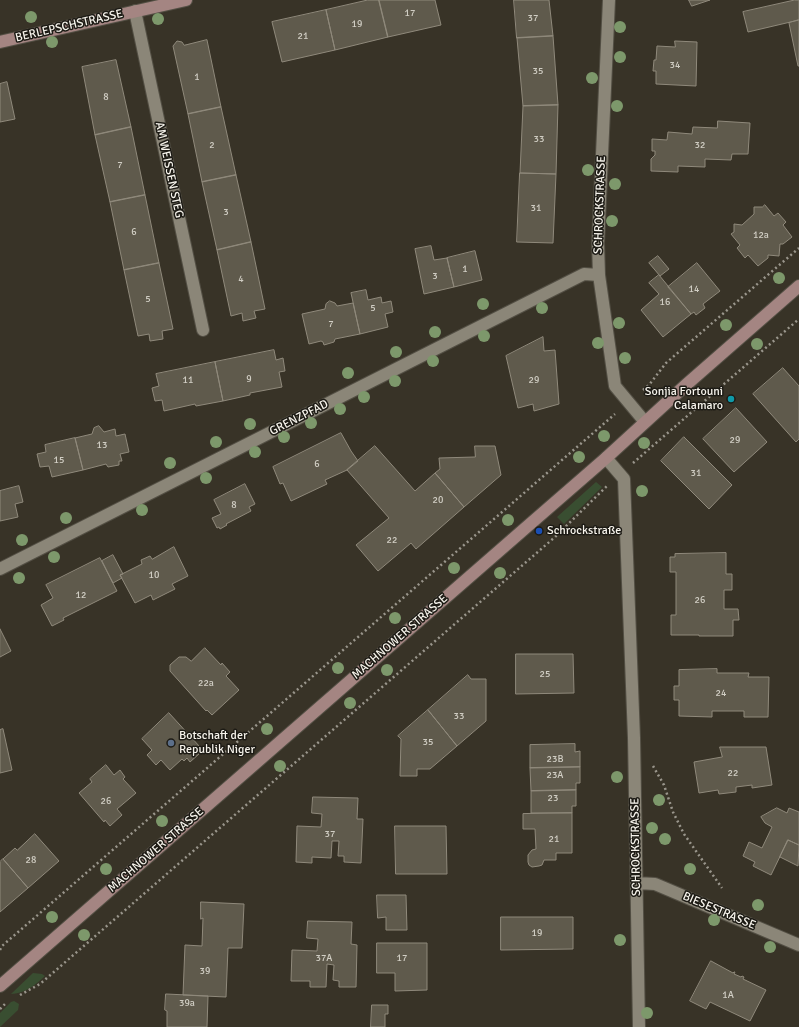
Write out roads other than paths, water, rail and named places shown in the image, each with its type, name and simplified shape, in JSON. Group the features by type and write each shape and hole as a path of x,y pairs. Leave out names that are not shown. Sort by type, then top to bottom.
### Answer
{"main road":[{"name":"BERLEPSCHSTRASSE","path":"0,42 186,0"},
{"name":"MACHNOWER STRASSE","path":"0,986 606,458 687,384 799,286"}],"street":[{"name":"SCHROCKSTRASSE","path":"609,0 598,243 599,275 615,386 645,422"},
{"name":"AM WEISSEN STEG","path":"135,11 203,330"},
{"name":"GRENZPFAD","path":"0,569 584,274 599,275"},
{"name":"SCHROCKSTRASSE","path":"606,458 624,480 634,738 639,1027"},
{"name":"BIESESTRASSE","path":"637,884 655,884 799,945"}],"place":[{"name":"Sonjia Fortouni Calamaro","path":"731,399"},
{"name":"Schrockstraße","path":"539,531"},
{"name":"Botschaft der Republik Niger","path":"171,743"}]}
